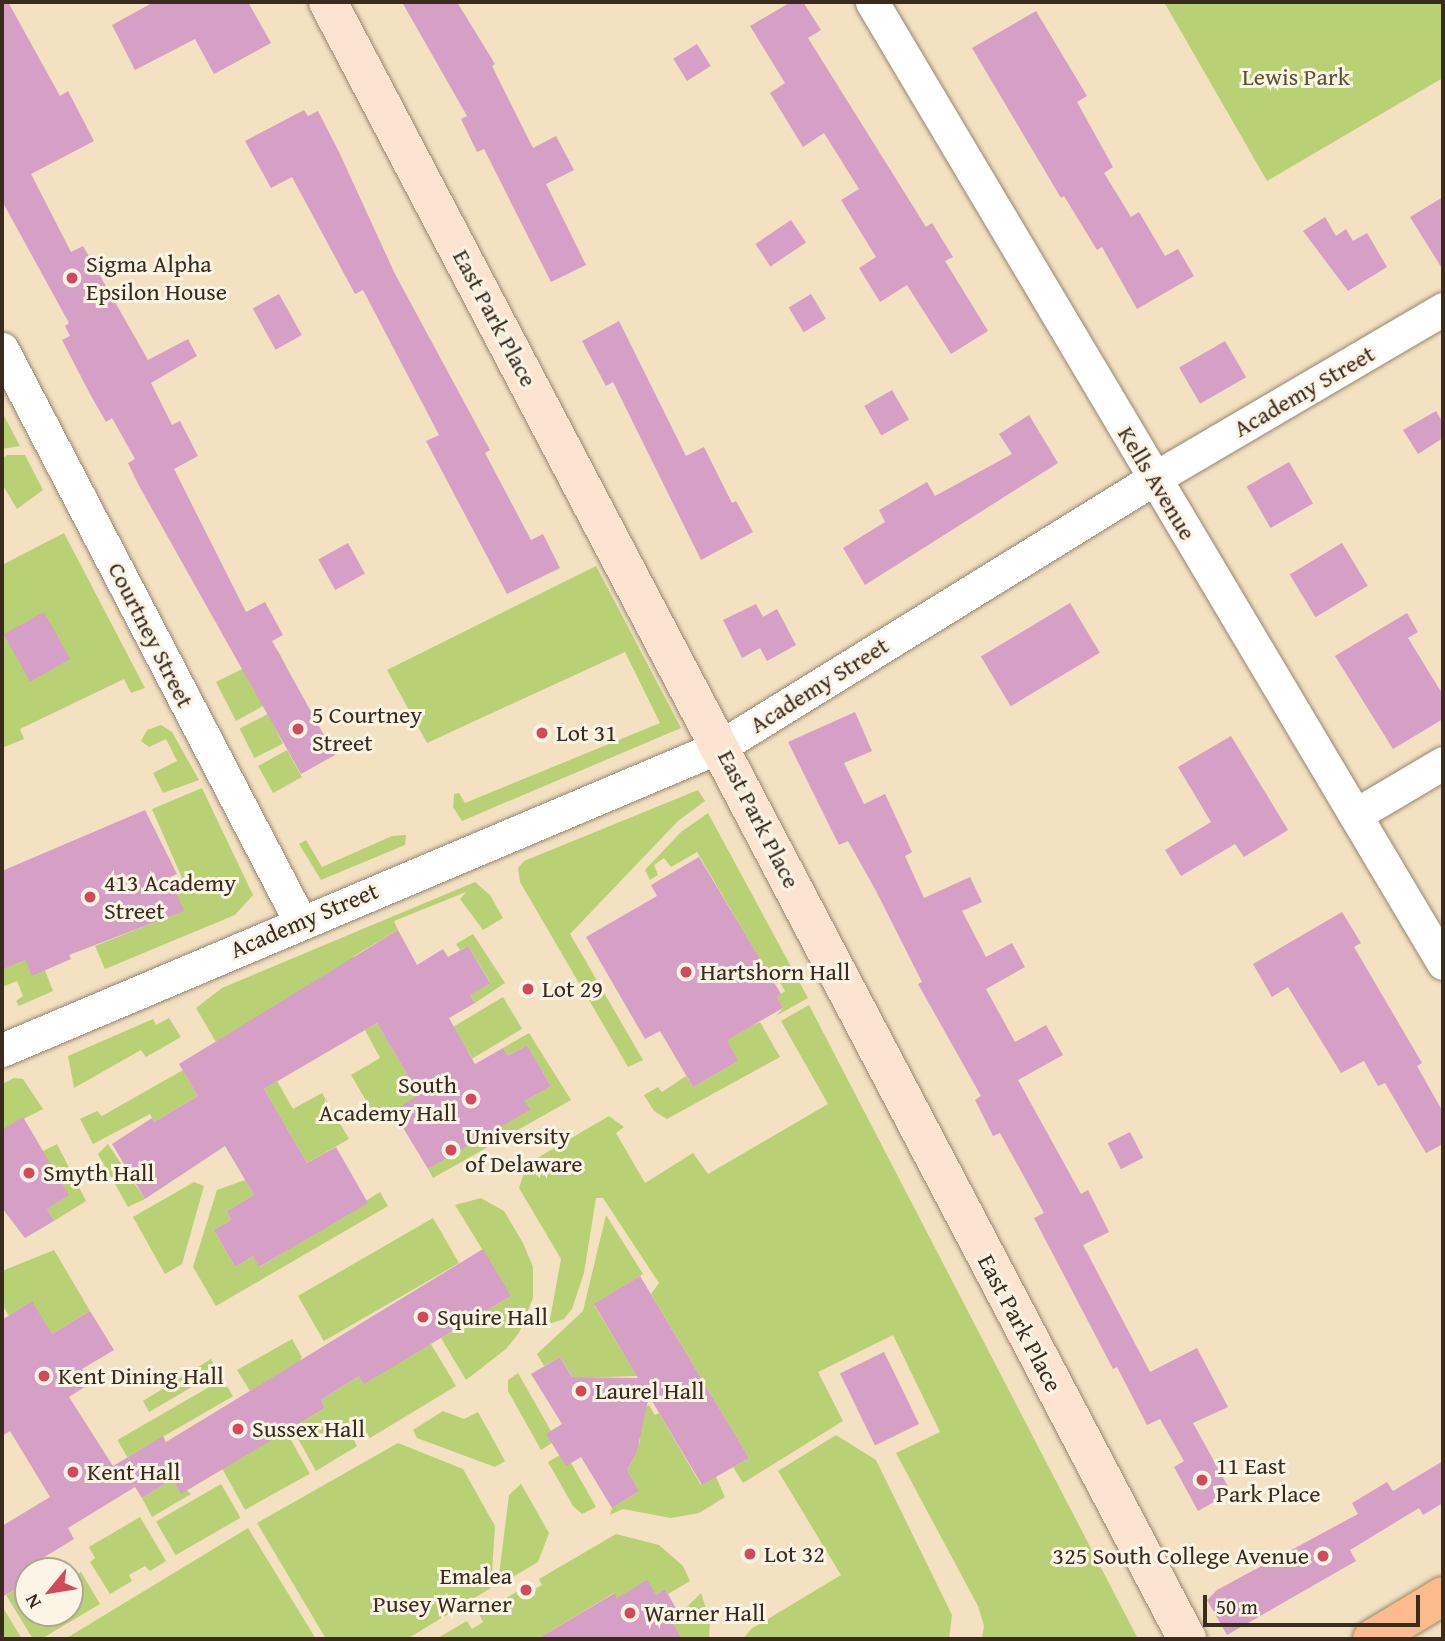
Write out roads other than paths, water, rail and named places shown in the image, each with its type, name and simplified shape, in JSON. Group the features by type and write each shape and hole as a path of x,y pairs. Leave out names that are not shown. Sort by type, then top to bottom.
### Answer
{"main road":[{"path":"1372,1639 1443,1596"}],"street":[{"name":"East Park Place","path":"328,2 721,746 1186,1639"},
{"name":"Kells Avenue","path":"872,2 1443,963"},
{"name":"Academy Street","path":"2,1050 300,921 721,746 1155,478 1443,309"},
{"name":"Courtney Street","path":"2,349 300,921"},
{"path":"1355,815 1443,762"}],"place":[{"name":"Sigma Alpha Epsilon House","path":"72,278"},
{"name":"5 Courtney Street","path":"298,729"},
{"name":"Lot 31","path":"542,733"},
{"name":"413 Academy Street","path":"90,897"},
{"name":"Hartshorn Hall","path":"686,972"},
{"name":"Lot 29","path":"528,989"},
{"name":"South Academy Hall","path":"471,1099"},
{"name":"University of Delaware","path":"451,1150"},
{"name":"Smyth Hall","path":"29,1173"},
{"name":"Squire Hall","path":"423,1317"},
{"name":"Kent Dining Hall","path":"44,1376"},
{"name":"Laurel Hall","path":"581,1391"},
{"name":"Sussex Hall","path":"238,1429"},
{"name":"Kent Hall","path":"73,1472"},
{"name":"11 East Park Place","path":"1202,1480"},
{"name":"Lot 32","path":"750,1554"},
{"name":"325 South College Avenue","path":"1323,1556"},
{"name":"Emalea Pusey Warner","path":"526,1590"},
{"name":"Warner Hall","path":"630,1613"}],"park label":[{"name":"Lewis Park","path":"1296,77"}]}
